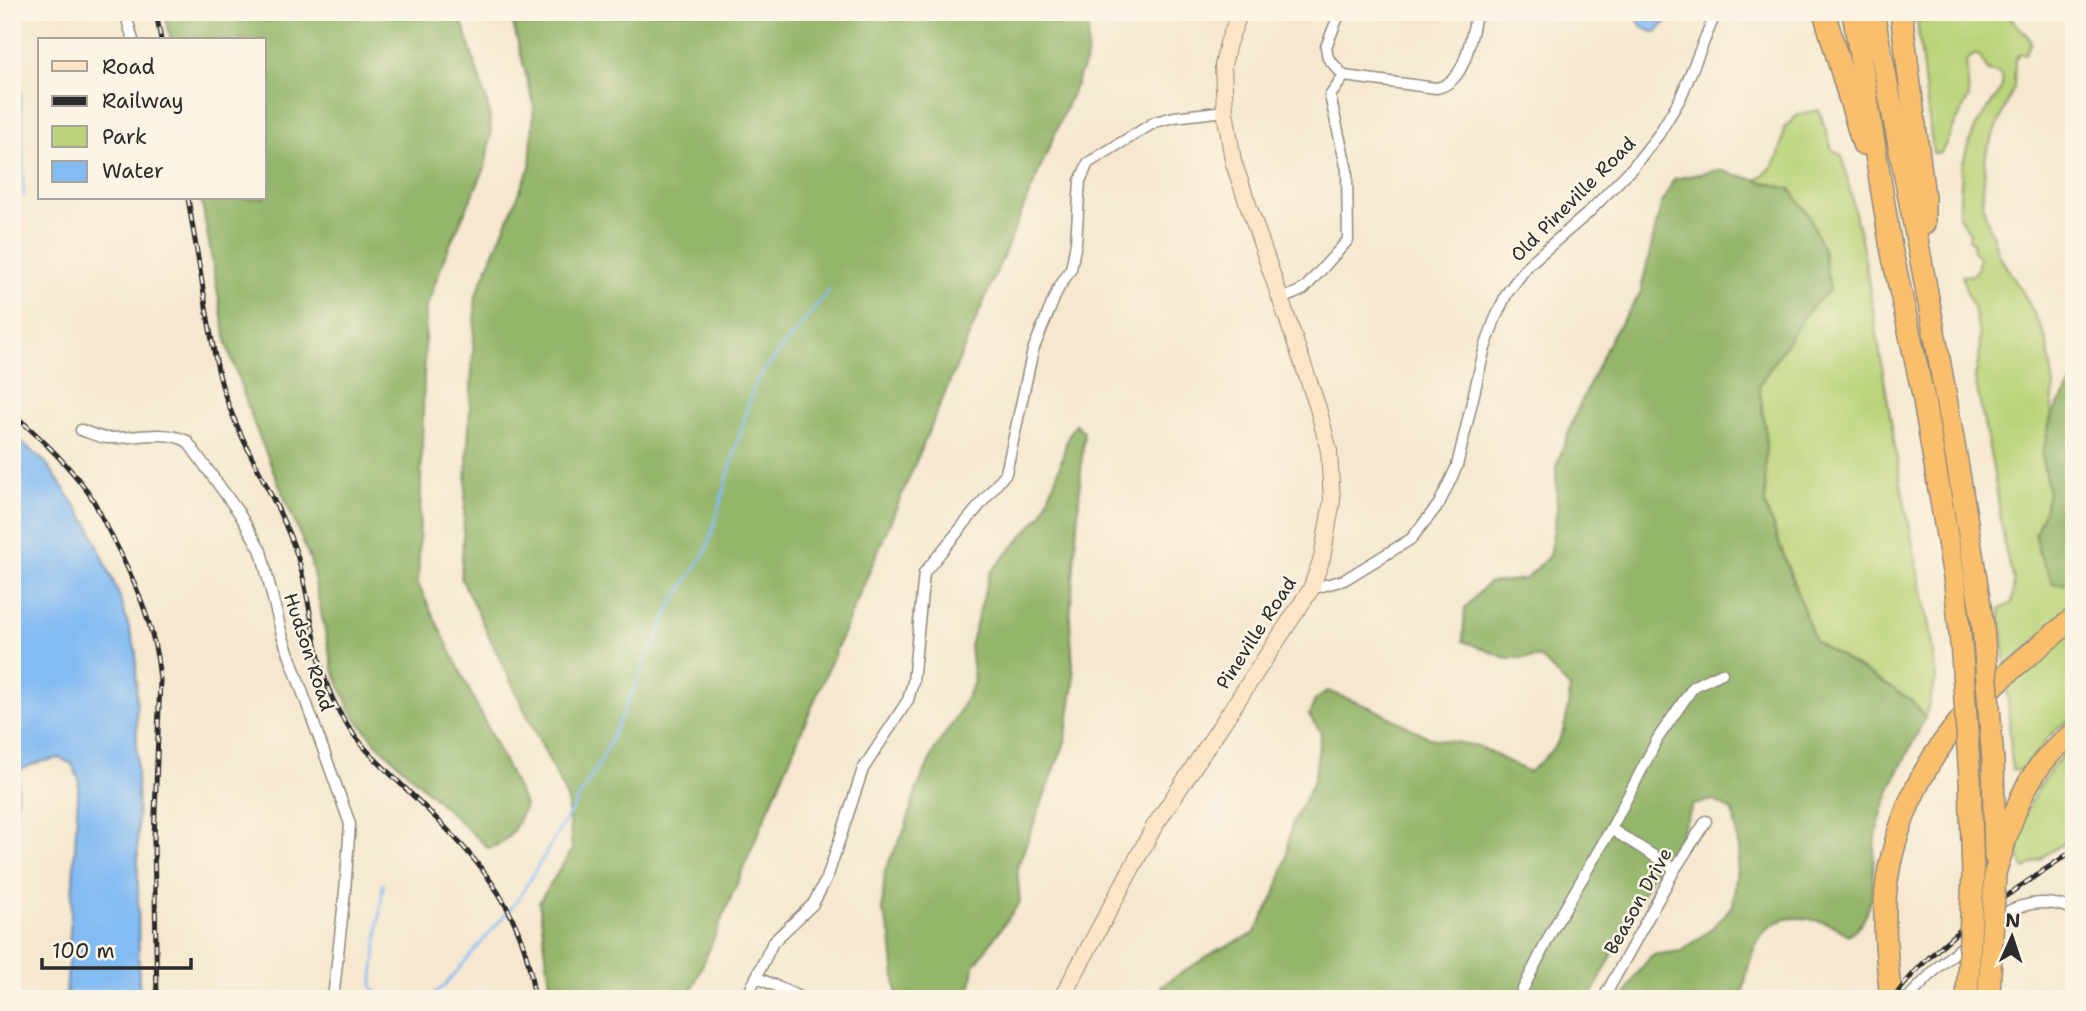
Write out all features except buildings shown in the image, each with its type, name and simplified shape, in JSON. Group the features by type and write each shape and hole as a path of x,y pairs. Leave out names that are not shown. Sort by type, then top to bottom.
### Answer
{"highway":[{"path":"1824,12 1891,247"},
{"path":"1853,12 1891,247 1923,395 1955,583 1970,780 1973,876 1967,999"},
{"path":"1873,12 1925,282 1983,626 1993,761 1995,873 1989,997"},
{"path":"1901,12 1924,197 1925,282"},
{"path":"1891,999 1885,906 1895,841 1911,798 1932,756 1957,722 1982,695 2074,618"},
{"path":"1995,873 2025,785 2043,760 2069,736"}],"main road":[{"name":"Pineville Road","path":"1061,999 1154,827 1311,589 1322,558 1332,501 1329,451 1318,408 1233,161 1225,111 1223,65 1240,12"}],"street":[{"path":"125,12 132,38"},
{"path":"1340,12 1326,47 1328,58 1344,76 1414,86 1442,87 1455,77 1462,66 1477,12"},
{"name":"Old Pineville Road","path":"1311,589 1344,580 1411,539 1439,504 1457,466 1484,351 1507,293 1529,264 1587,214 1633,167 1659,134 1680,99 1716,12"},
{"path":"1281,300 1304,289 1348,240 1347,170 1331,96 1344,76"},
{"path":"746,999 773,942 813,904 827,878 863,769 908,700 913,682 924,573 1006,473 1033,350 1058,289 1071,269 1076,243 1080,181 1088,163 1156,122 1174,117 1225,111"},
{"name":"Hudson Road","path":"81,430 107,438 176,436 187,441 239,513 261,551 282,635 350,824 333,999"},
{"path":"1518,999 1553,929 1611,830 1658,738 1694,686 1722,673"},
{"name":"Beason Drive","path":"1603,999 1675,869 1706,821"},
{"path":"1611,830 1675,869"},
{"path":"1907,999 1938,967 2002,914 2018,906 2039,903 2074,910"},
{"path":"756,977 804,999"}],"green space":[{"path":"164,12 248,12 259,19 269,21 292,12 459,12 489,110 491,133 485,168 447,251 426,308 418,584 525,805 512,832 496,846 488,848 377,744 351,712 333,669 310,559 254,424 227,345 201,200 266,200 266,38 170,38"},
{"path":"510,12 1089,12 1087,58 688,999 552,999 539,902 572,850 567,798 461,578 476,295 530,167 534,106"},
{"path":"1916,12 2005,12 2028,36 2031,43 2025,54 2019,54 2015,59 2014,87 1986,152 1982,203 1998,254 2024,294 2046,338 2054,386 2051,417 2042,457 2048,491 2035,536 2053,583 2074,585 2074,610 2006,666 2000,609 2012,603 2014,580 2006,553 1975,378 1980,350 1979,334 1962,276 1973,275 1979,258 1973,251 1973,242 1969,240 1970,233 1959,216 1962,167 1967,148 1976,126 2000,91 2003,81 1999,73 1988,71 1980,57 1975,54 1966,61 1969,96 1941,153 1933,153"},
{"path":"1819,110 1832,149 1842,156 1863,248 1902,490 1931,637 1936,679 1925,718 1911,700 1815,641 1765,504 1766,436 1759,385 1807,312 1830,289 1823,250 1809,215 1790,189 1756,180 1770,170 1778,158 1784,128 1799,114"},
{"path":"1718,170 1790,189 1809,215 1823,250 1830,289 1807,312 1759,385 1766,436 1765,505 1815,641 1911,700 1925,718 1884,805 1874,850 1870,903 1859,926 1848,935 1834,926 1815,920 1791,918 1777,922 1766,930 1752,954 1742,999 1623,999 1636,975 1652,955 1681,951 1710,930 1733,905 1739,850 1733,811 1713,800 1693,805 1679,838 1651,877 1590,999 1161,999 1161,986 1216,951 1254,934 1274,897 1286,861 1291,827 1314,780 1321,733 1309,715 1315,700 1327,691 1372,708 1430,738 1478,746 1529,772 1550,753 1561,736 1570,688 1541,658 1506,658 1463,641 1465,608 1488,583 1526,579 1549,556 1557,510 1556,467 1575,415 1612,336 1640,294 1661,205 1674,179"},
{"path":"2074,379 2074,585 2053,583 2038,551 2035,535 2048,491 2042,457 2051,417"},
{"path":"1076,424 1084,432 1070,619 1074,683 1065,742 1017,868 1020,902 974,966 969,999 897,999 891,936 882,909 885,870 905,829 916,791 935,749 956,718 974,682 970,646 990,573 1042,514 1068,437"},
{"path":"2074,626 2074,717 2049,737 2022,771 2012,770 2007,683"},
{"path":"2074,741 2074,836 2025,869 2019,854 2023,819 2052,767"}],"water":[{"path":"1637,12 1665,12 1666,22 1656,32 1647,30 1640,24"},
{"path":"12,434 46,463 89,525 119,595 136,651 139,999 66,999 79,780 72,764 60,758 19,770 12,852"}],"waterway":[{"path":"12,35 20,90 24,196"},
{"path":"427,999 444,986 517,901 601,761 671,606 707,549 755,382 830,289"},
{"path":"383,884 372,988 383,999"}],"railway":[{"path":"156,12 161,38"},
{"path":"188,200 222,385 233,416 297,555 322,671 329,690 343,720 359,741 451,834 491,881 520,935 529,966 534,999"},
{"path":"12,413 54,452 90,495 134,583 154,641 160,680 154,840 157,999"},
{"path":"1893,999 1911,976 1954,935 2074,850"}]}
